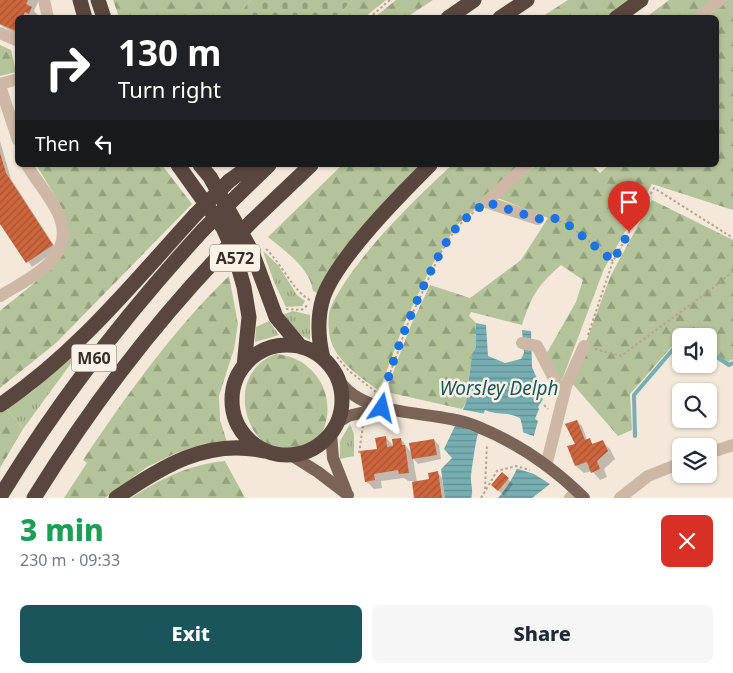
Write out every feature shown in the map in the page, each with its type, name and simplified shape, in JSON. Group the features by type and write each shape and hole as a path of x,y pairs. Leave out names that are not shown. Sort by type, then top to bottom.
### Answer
{"highway":[{"path":"80,0 84,15"},
{"path":"98,0 103,15"},
{"path":"452,15 474,0"},
{"path":"504,15 527,0"},
{"path":"620,15 641,0"},
{"name":"A572","path":"179,167 223,228 234,252 244,287 248,317 244,366 233,391 236,418 251,441 275,454 291,455 314,448 334,428 342,396 338,379 328,355 301,347 285,345 270,348 256,355 244,366"},
{"name":"A572","path":"202,167 210,177 252,252 276,317 301,347"},
{"name":"M60","path":"0,405 29,384 68,351 195,215 229,181 248,167"},
{"name":"M60","path":"0,498 40,434 96,356 136,305 203,230 267,167"},
{"name":"M60","path":"34,498 86,420 161,322 251,222 309,167"},
{"path":"328,355 318,331 320,294 363,239 428,167"},
{"path":"116,498 153,473 182,458 216,448 241,448 275,454"}],"main road":[{"name":"A572","path":"338,379 350,392 382,408 453,419 476,426 516,445 577,496"},
{"name":"A572","path":"334,428 348,416 382,408"},
{"path":"334,428 335,467 349,497"},
{"path":"291,455 318,472 349,497"}],"street":[{"path":"44,0 47,15"},
{"path":"702,15 720,0"},
{"path":"0,33 15,40"},
{"path":"15,80 0,85 15,131"},
{"path":"0,296 50,264 58,255 62,244 63,232 60,217 28,167"},
{"path":"525,167 486,202 538,219"},
{"path":"522,343 537,346 563,396"},
{"path":"539,466 563,396 584,346"},
{"path":"717,450 733,445"},
{"path":"620,498 648,476 672,467"}],"path":[{"path":"372,15 390,0"},
{"path":"733,238 654,188 613,261 584,346 621,356 733,271"},
{"path":"382,408 386,382 408,323 441,252 457,227 486,202"},
{"path":"538,219 552,217 570,226 613,261"},
{"path":"283,309 300,310 313,302 320,294"},
{"path":"328,355 375,390 382,408"},
{"path":"359,453 362,427 367,422"},
{"path":"485,492 488,443"},
{"path":"481,498 498,471 516,466 539,466"}],"green space":[{"path":"113,0 251,0 240,15 118,15"},
{"path":"251,0 352,0 339,15 239,15"},
{"path":"352,0 386,0 367,15 339,15"},
{"path":"396,0 433,0 410,15 377,15"},
{"path":"568,0 633,0 611,15 545,15"},
{"path":"669,0 716,0 697,15 649,15"},
{"path":"727,0 733,0 733,210 652,184 604,269 562,380 540,365 576,302 583,280 561,265 536,292 522,325 471,312 469,316 476,323 476,347 472,354 466,403 462,409 382,391 389,383 411,325 430,285 470,298 521,260 548,218 498,198 534,167 594,167 600,173 607,167 719,167 719,15 708,15"},
{"path":"0,45 11,50 15,72 0,76"},
{"path":"37,167 164,167 192,204 56,343 0,388 0,311 46,272 64,248 68,235 67,223 53,193"},
{"path":"340,167 419,167 349,242 325,276 317,293 313,291 307,275 296,261 268,237"},
{"path":"450,167 523,167 456,226 432,265 404,324 383,381 377,389 340,358 332,344 330,335 330,311 341,289 369,250"},
{"path":"652,200 733,240 733,359 728,362 717,355 717,328 672,328 672,346 630,394 632,430 618,436 571,382 611,275"},
{"path":"263,251 278,265 297,295 305,301 302,306 286,307 274,282"},
{"path":"229,276 238,324 234,349 219,396 220,420 227,442 203,445 176,453 147,467 105,498 64,498 87,463 83,460 151,364 188,319"},
{"path":"293,311 310,315 310,340 297,333 282,315"},
{"path":"269,321 279,335 255,342 256,327"},
{"path":"91,336 23,429 7,409 34,390"},
{"path":"276,354 301,362 319,379 324,390 327,402 327,415 324,428 316,441 303,449 285,452 269,447 256,434 248,418 245,400 248,381 258,365"},
{"path":"7,409 23,429 0,468 0,413"},
{"path":"350,424 354,434 354,456 340,459 340,441"},
{"path":"225,461 245,498 131,498 154,484 187,469"}],"water":[{"name":"Worsley Delph","path":"476,323 486,325 488,356 505,363 521,359 524,353 522,330 531,331 532,367 541,388 540,396 543,399 538,407 535,419 538,421 534,435 534,474 550,484 532,498 498,498 511,480 520,461 523,429 520,418 485,410 480,426 471,475 471,498 445,498 441,469 452,458 444,449 466,403 472,354 476,347"}],"pier":[{"path":"460,409 486,414 481,434 452,424"},
{"path":"522,432 536,437 534,474 515,468"}],"building":[{"path":"0,0 28,0 26,4 32,7 29,14 25,12 24,15 15,15 15,31 0,24"},
{"path":"0,153 6,173 53,245 26,263 0,224"},
{"path":"577,420 585,440 590,438 592,444 603,440 608,451 597,461 600,469 591,473 587,462 575,466 567,446 575,444 565,424"},
{"path":"386,436 387,447 393,446 392,439 401,438 402,445 405,445 409,473 399,474 398,470 374,474 375,480 365,482 360,451 377,449 375,438"},
{"path":"434,439 437,455 412,459 409,443"},
{"path":"438,471 442,498 414,498 412,482 429,479 428,473"},
{"path":"502,472 509,478 498,491 491,485"}],"waterway":[{"path":"635,436 634,395 672,351"},
{"path":"717,357 729,365 733,363"}],"route":[{"path":"382,408 382,395 408,323 441,252 457,227 486,202 538,219 552,217 570,226 613,261 629,232"}]}
